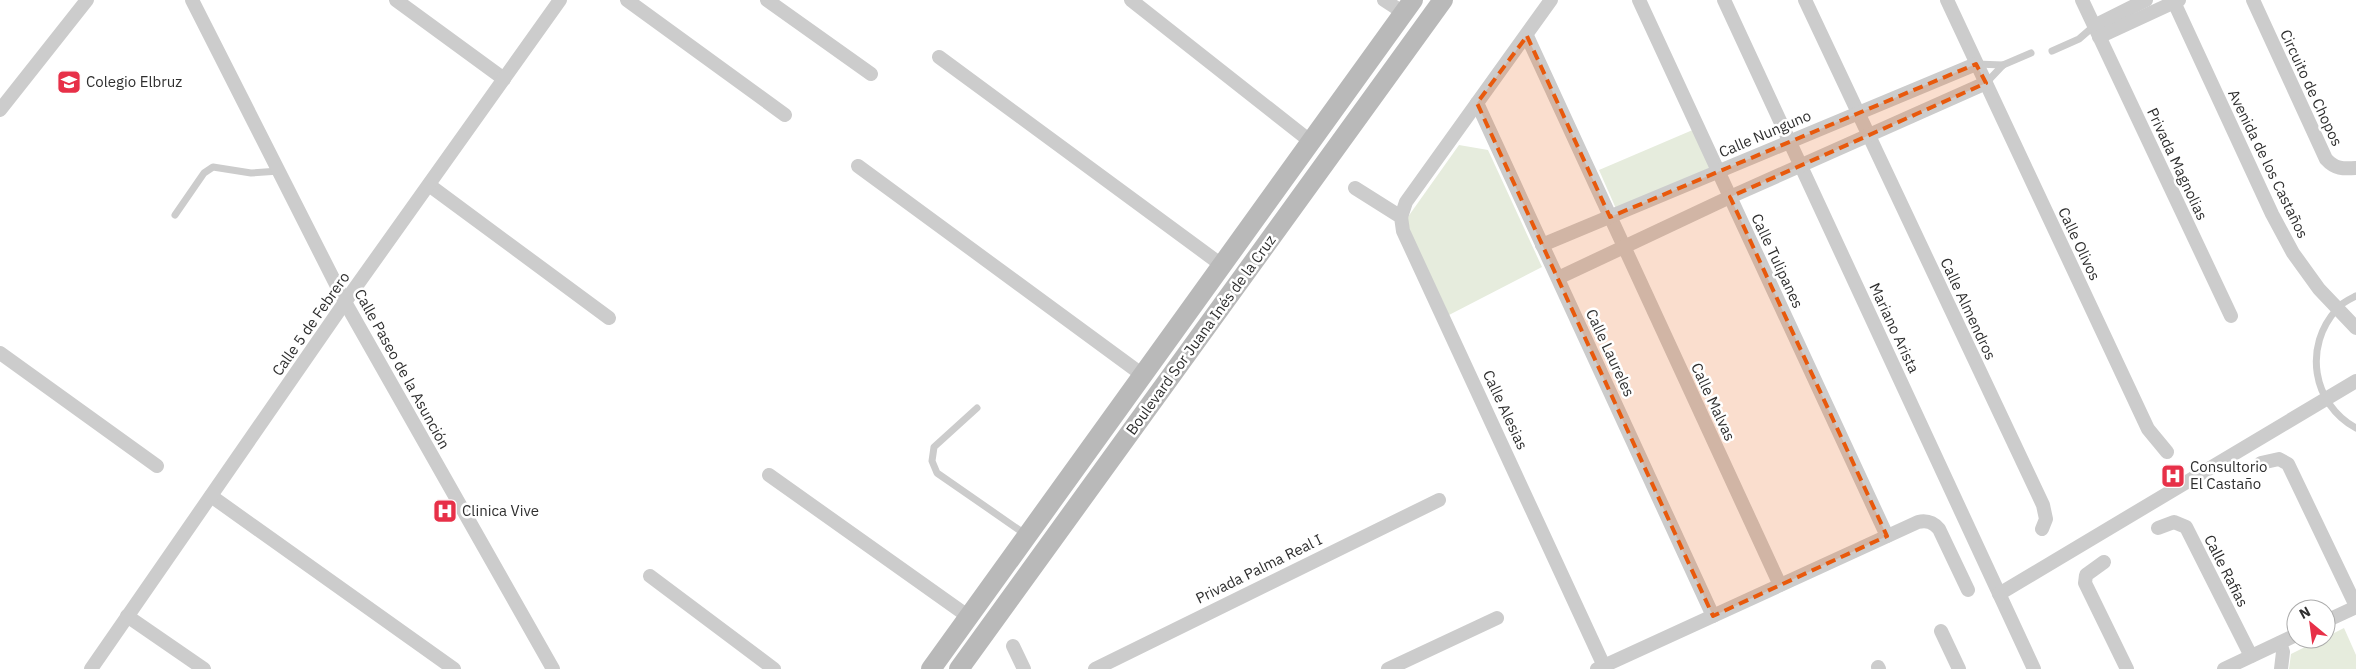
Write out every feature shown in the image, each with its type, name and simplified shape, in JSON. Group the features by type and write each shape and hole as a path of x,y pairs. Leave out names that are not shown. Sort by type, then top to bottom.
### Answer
{"main road":[{"name":"Boulevard Sor Juana Inés de la Cruz","path":"958,669 1443,0"},
{"name":"Boulevard Sor Juana Inés de la Cruz","path":"931,669 1144,376 1408,6"}],"street":[{"path":"0,110 86,0"},
{"name":"Calle Paseo de la Asunción","path":"192,0 345,302 553,669"},
{"path":"396,0 504,79"},
{"name":"Calle 5 de Febrero","path":"91,669 345,302 560,0"},
{"path":"627,0 785,115"},
{"path":"767,0 871,74"},
{"path":"1131,0 1310,141"},
{"path":"1384,0 1408,6"},
{"path":"1355,188 1401,217 1406,202 1551,0"},
{"name":"Calle Tulipanes","path":"1639,0 1887,536"},
{"name":"Mariano Arista","path":"1724,0 2034,669"},
{"name":"Calle Almendros","path":"1805,0 2043,505 2044,524"},
{"name":"Calle Olivos","path":"1947,0 2154,438 2167,452"},
{"name":"Privada Magnolias","path":"2082,0 2231,316"},
{"path":"2097,31 2146,0"},
{"name":"Circuito de Chopos","path":"2253,0 2326,158 2333,166 2344,169 2356,168"},
{"path":"2097,31 2175,1"},
{"name":"Avenida de los Castaños","path":"2175,1 2272,214 2298,260 2319,289 2356,328"},
{"path":"1527,36 1610,217"},
{"path":"939,56 1222,266"},
{"name":"Calle Nunguno","path":"1542,245 1976,64"},
{"name":"Calle Nunguno","path":"1558,278 1730,197 1986,83"},
{"name":"Calle Laureles","path":"1477,103 1713,616"},
{"path":"858,166 1144,376"},
{"path":"430,185 609,318"},
{"name":"Calle Alesias","path":"1401,217 1403,231 1601,668"},
{"name":"Calle Malvas","path":"1610,217 1780,585"},
{"path":"0,353 157,466"},
{"path":"1999,594 2356,381"},
{"path":"2261,464 2279,459 2288,464 2352,586 2356,607 2336,616"},
{"path":"769,474 969,617"},
{"path":"211,496 454,669"},
{"name":"Privada Palma Real I","path":"1095,669 1439,500"},
{"path":"1601,668 1918,522 1926,521 1934,524 1939,529 1968,590"},
{"name":"Calle Rafias","path":"2158,528 2174,522 2186,528 2245,662"},
{"path":"2104,562 2086,575 2085,583 2127,669"},
{"path":"650,576 684,604 774,669"},
{"path":"127,616 204,669"},
{"path":"1388,669 1497,618"},
{"path":"1941,631 1958,669"},
{"path":"2224,669 2245,662 2286,640"},
{"path":"2280,643 2283,652 2281,669"},
{"path":"1013,646 1024,669"}],"lane":[{"path":"2079,39 2097,31"},
{"path":"2052,51 2097,31"},
{"name":"Calle Nunguno","path":"1986,83 2003,65 2031,52"},
{"name":"Calle Nunguno","path":"1976,64 2003,65"},
{"path":"175,215 204,173 213,168 251,173 280,171"},
{"path":"2356,296 2337,308 2320,336 2315,368 2325,400 2343,421 2356,428"},
{"path":"977,408 934,447 932,461 937,473 1028,536"}],"highlighted area":[{"path":"1527,36 1610,217 1976,64 1986,83 1730,197 1887,536 1713,616 1477,103"}],"green space":[{"path":"1695,129 1712,169 1617,211 1599,170"},
{"path":"1459,145 1488,150 1542,267 1449,315 1405,221"},
{"path":"2344,628 2356,655 2356,669 2289,669 2291,654 2301,649 2336,649 2336,632"}],"place":[{"name":"Colegio Elbruz","path":"69,82"},
{"name":"Consultorio El Castaño","path":"2173,476"},
{"name":"Clinica Vive","path":"445,511"}]}
